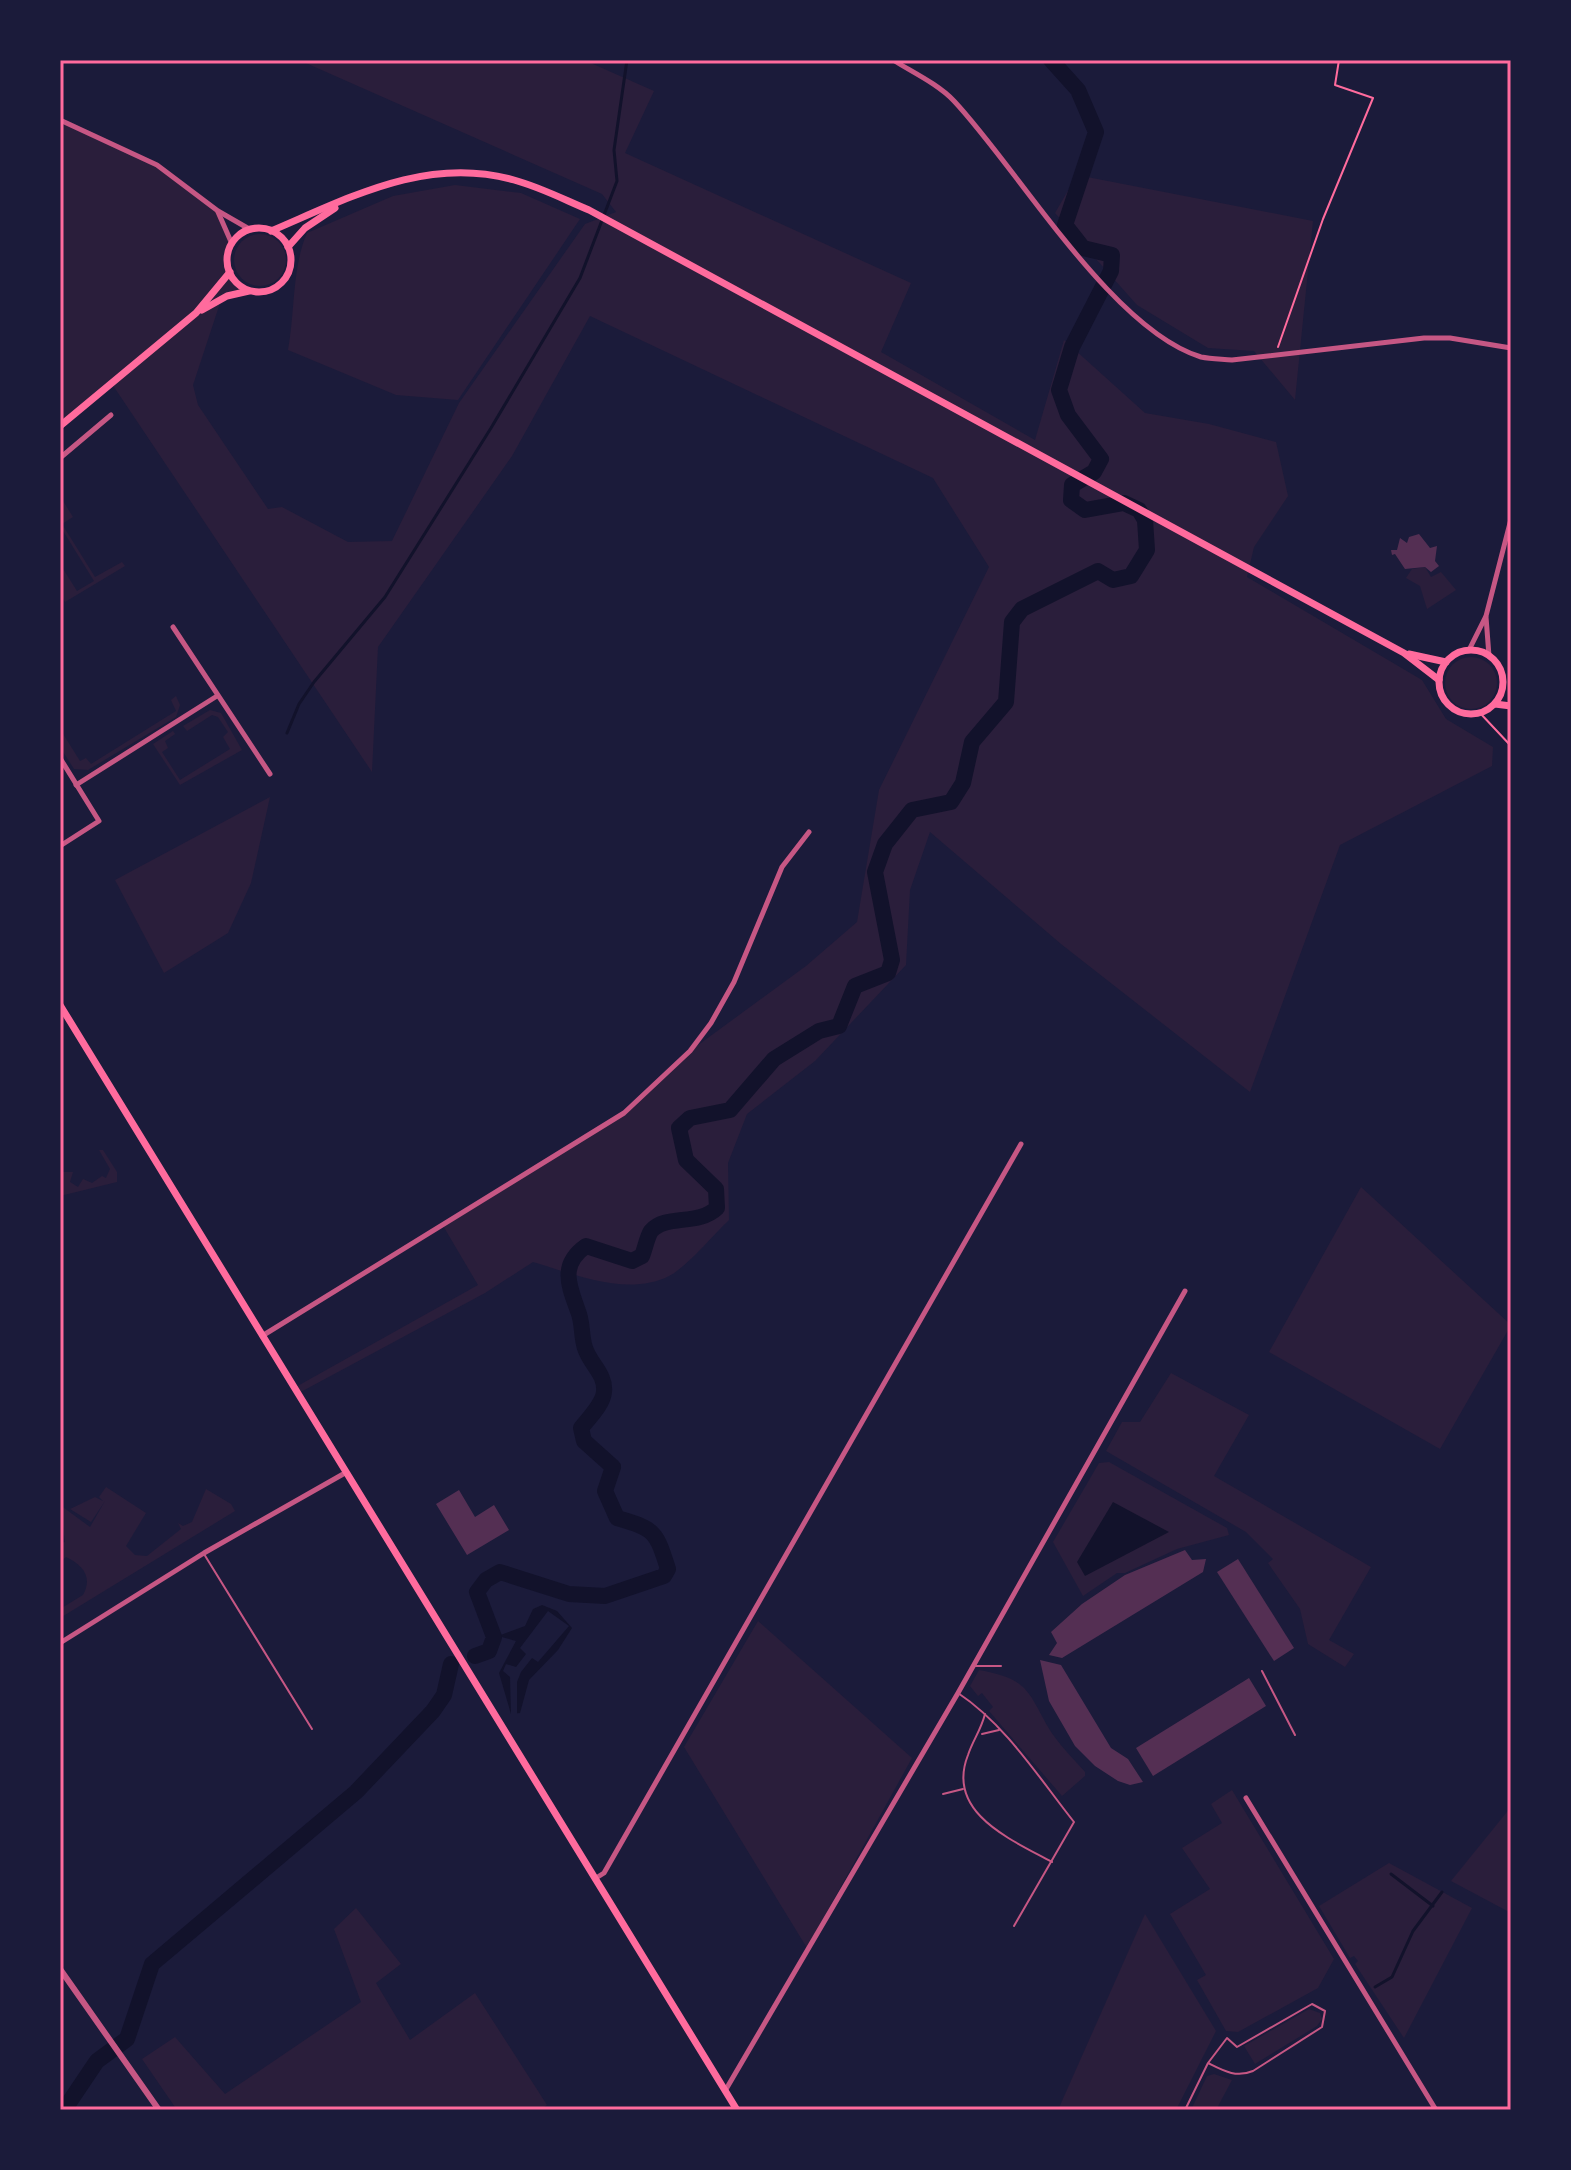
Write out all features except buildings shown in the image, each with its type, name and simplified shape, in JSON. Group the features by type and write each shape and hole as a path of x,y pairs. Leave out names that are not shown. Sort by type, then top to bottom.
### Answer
{"main road":[{"path":"250,291 237,283 230,272 227,258 232,244 251,230 271,231 386,182 427,174 472,174 513,180 589,210 1404,653 1439,680"},
{"path":"288,247 305,228 347,199"},
{"path":"196,313 227,296 269,291 281,283 290,266 288,247 271,231"},
{"path":"60,426 196,313 230,272"},
{"path":"1404,653 1446,662 1469,650 1489,656 1497,664 1503,685 1511,691"},
{"path":"1446,662 1439,680 1440,690 1451,707 1460,713 1480,713 1495,704 1503,685"},
{"path":"1495,704 1511,706"},
{"path":"60,1005 737,2110"}],"street":[{"path":"893,60 952,98 1100,280 1137,317 1168,340 1202,357 1232,360 1424,338 1450,338 1511,348"},
{"path":"60,120 157,165 218,211 251,230"},
{"path":"218,211 232,244"},
{"path":"60,458 111,415"},
{"path":"1469,650 1486,616 1511,519"},
{"path":"1486,616 1489,656"},
{"path":"173,627 270,774"},
{"path":"76,785 217,696"},
{"path":"60,758 99,821 60,846"},
{"path":"262,1336 624,1113 690,1051 711,1023 734,982 782,867 809,832"},
{"path":"596,1878 604,1873 1021,1144"},
{"path":"725,2091 958,1693 1185,1291"},
{"path":"60,1643 204,1553 345,1473"},
{"path":"1246,1798 1436,2110"},
{"path":"60,1969 159,2110"}],"lane":[{"path":"204,1553 312,1729"},
{"path":"973,1666 1001,1666"},
{"path":"1262,1671 1295,1735"},
{"path":"958,1693 985,1713 1074,1822 1014,1926"},
{"path":"985,1713 980,1734 967,1755 965,1789 979,1818 1052,1862"},
{"path":"980,1734 1000,1730"},
{"path":"943,1794 965,1789"},
{"path":"1185,2110 1208,2063 1227,2038 1237,2047 1312,2004 1325,2011 1322,2027 1242,2075 1208,2063"}],"path":[{"path":"1275,355 1323,219 1373,98 1335,85 1339,60"},
{"path":"1480,713 1511,746"}],"shaded area":[{"path":"299,60 584,60 654,91 625,153 911,283 881,352 1035,440 1064,340 1145,413 1209,424 1276,442 1288,496 1254,547 1247,577 1422,680 1446,719 1493,747 1492,766 1340,845 1250,1092 1061,944 930,832 910,890 906,965 815,1061 747,1114 728,1163 729,1220 684,1266 653,1282 618,1284 533,1262 485,1293 297,1394 294,1388 478,1285 442,1224 624,1113 690,1051 806,966 857,922 879,790 989,567 933,478 590,316 512,456 378,647 372,772 112,384 60,426 60,120 157,165 218,211 232,244 228,259 230,272 237,283 250,291 221,300 193,385 198,405 268,509 282,507 348,542 392,541 459,403 585,224 616,212 602,194"},
{"path":"1077,175 1313,221 1295,400 1254,351 1208,348 1137,305 1055,213"},
{"path":"455,185 521,193 580,219 458,400 396,395 288,350 296,275 307,233 393,196"},
{"path":"260,234 278,242 286,260 278,278 260,286 242,278 234,260 242,242"},
{"path":"60,496 73,517 62,524 95,577 122,562 125,566 65,602 60,593 60,564 77,591 94,581 60,526"},
{"path":"1425,567 1431,577 1441,572 1456,590 1427,609 1420,586 1406,578 1412,569"},
{"path":"1471,657 1490,664 1497,683 1490,702 1471,709 1452,702 1445,683 1452,664"},
{"path":"176,696 180,705 176,717 88,770 74,769 60,747 60,729 80,761 86,758 91,764 176,711 171,700"},
{"path":"210,710 221,713 242,750 180,785 153,744 173,731 175,734 165,741 168,748 162,752 180,780 230,749 223,737 228,732 218,717 212,715 187,731 183,726"},
{"path":"270,797 251,883 228,933 164,973 115,880"},
{"path":"99,1150 103,1150 117,1172 117,1182 60,1196 60,1172 73,1172 70,1182 78,1187 83,1179 92,1183 102,1176 106,1178 110,1169"},
{"path":"1361,1187 1511,1325 1440,1449 1269,1352"},
{"path":"1171,1373 1249,1415 1214,1476 1371,1567 1329,1640 1354,1654 1345,1667 1308,1644 1300,1609 1268,1563 1273,1559 1246,1532 1106,1451 1122,1422 1140,1422"},
{"path":"1109,1462 1227,1528 1229,1535 1177,1549 1125,1573 1117,1573 1083,1596 1053,1542 1099,1463"},
{"path":"106,1487 146,1513 126,1546 135,1555 147,1556 181,1529 178,1523 183,1526 192,1522 206,1489 231,1504 235,1511 60,1618 60,1609 83,1595 87,1583 85,1572 77,1564 66,1557 60,1562 60,1543 65,1542 60,1505 90,1527 105,1501 91,1522 70,1509 95,1497 103,1501 99,1497"},
{"path":"1113,1502 1169,1532 1085,1576 1077,1562"},
{"path":"542,1605 557,1611 572,1628 558,1650 529,1680 520,1713 511,1714 499,1673 516,1641 498,1636 525,1626 533,1609"},
{"path":"758,1621 912,1758 807,1948 684,1747"},
{"path":"979,1670 1007,1677 1024,1688 1056,1739 1085,1772 1085,1776 1062,1796 989,1711 993,1707 982,1693 978,1696 970,1686"},
{"path":"1232,1790 1334,1959 1318,1988 1238,2032 1226,2031 1197,1980 1206,1975 1170,1914 1210,1889 1182,1848 1222,1823 1211,1804"},
{"path":"1511,1807 1511,1913 1451,1881"},
{"path":"1389,1863 1472,1908 1404,2038 1355,1964 1358,1961 1354,1956 1350,1958 1319,1906"},
{"path":"356,1908 401,1964 376,1983 410,2040 475,1993 547,2105 540,2110 177,2110 142,2059 175,2037 225,2094 361,2002 334,1929"},
{"path":"1145,1914 1216,2031 1176,2110 1058,2110"},
{"path":"1309,2009 1320,2013 1322,2019 1317,2026 1255,2064 1244,2046"},
{"path":"1214,2074 1232,2080 1216,2110 1191,2110 1207,2076"}],"pier":[{"path":"548,1611 569,1626 538,1662 532,1658 521,1672 517,1682 517,1714 511,1714 510,1677 503,1671 506,1664 516,1667 526,1654 520,1648"}],"waterway":[{"path":"287,733 299,704 314,682 385,597 580,278 617,181 614,150 627,60"},
{"path":"475,1656 489,1651 494,1637 477,1592 486,1580 500,1572 569,1594 605,1596 664,1576 668,1569 652,1533 617,1518 605,1491 613,1467 584,1441 581,1428 601,1401 604,1386 584,1343 580,1316 569,1284 572,1261 586,1246 632,1261 642,1256 651,1231 657,1226 701,1217 717,1208 716,1189 686,1160 679,1128 690,1118 730,1110 774,1059 819,1031 839,1026 855,986 888,973 892,960 875,872 885,844 912,810 951,802 963,783 972,742 1006,702 1012,622 1022,609 1098,571 1113,580 1131,576 1147,550 1145,520 1139,510 1124,503 1085,510 1071,500 1072,485 1094,472 1101,459 1068,415 1059,390 1072,347 1111,271 1112,255 1083,248 1065,225 1096,132 1078,90 1051,60"},
{"path":"64,2110 97,2061 127,2039 152,1964 356,1792 433,1711 444,1695 451,1664"},
{"path":"1391,1874 1433,1906"},
{"path":"1375,1987 1392,1977 1413,1931 1442,1892"}]}
